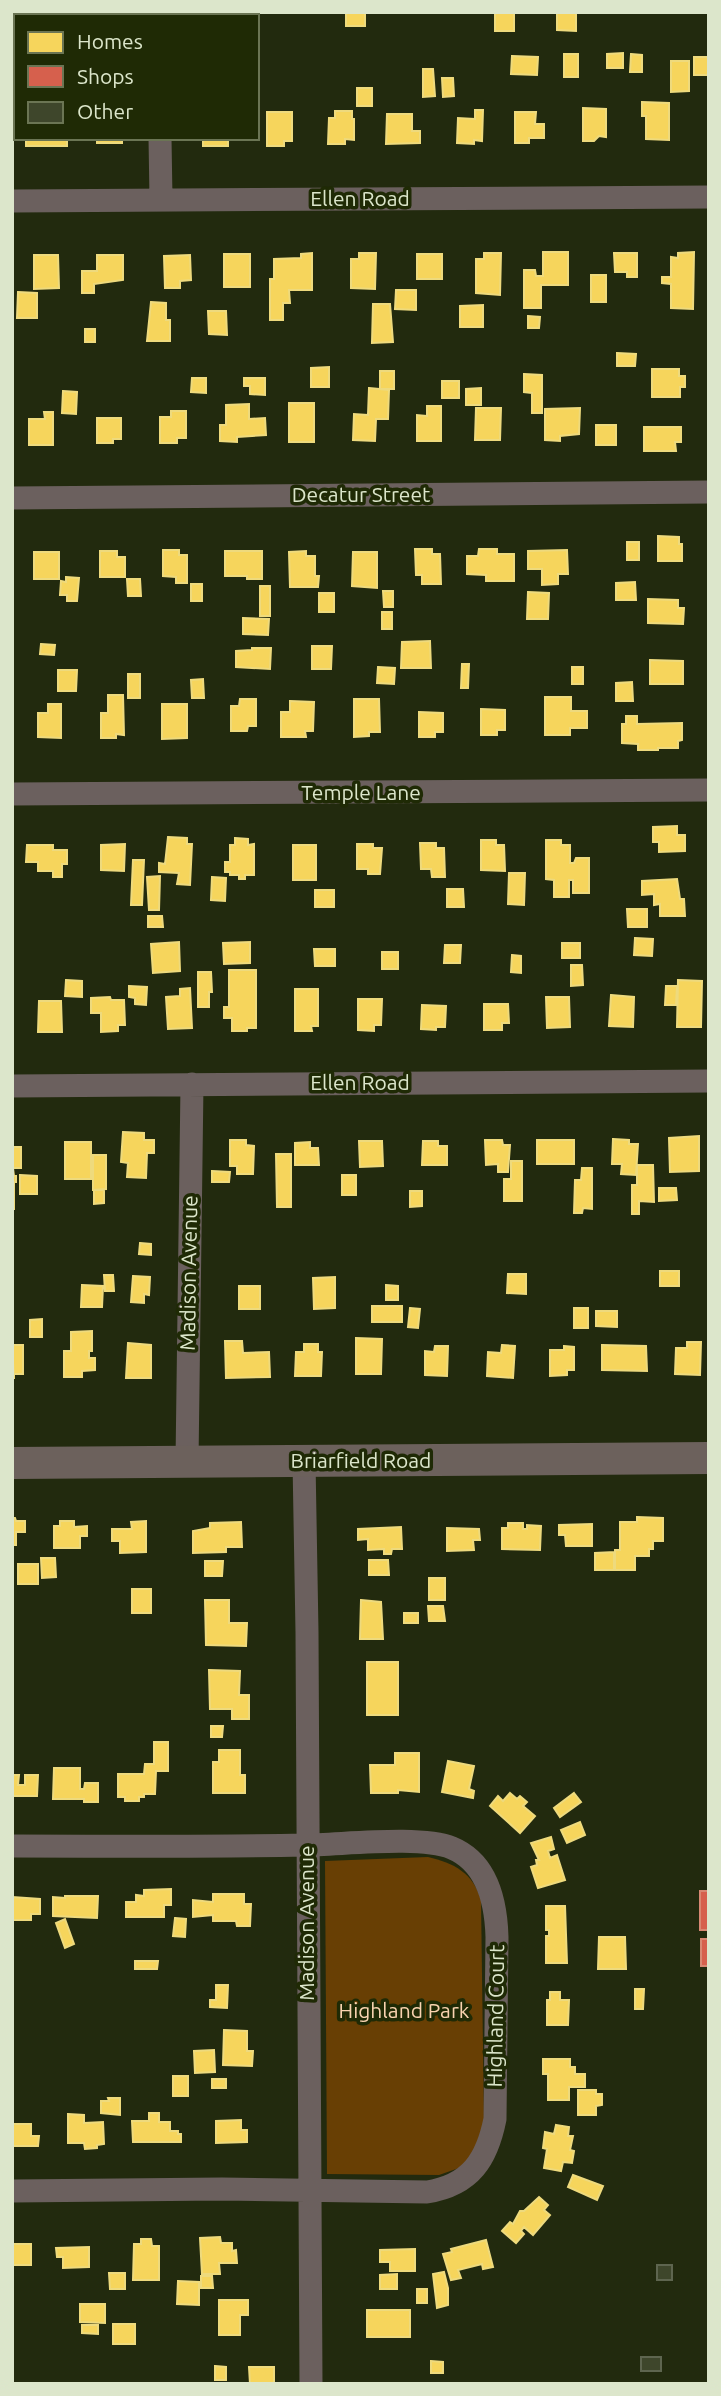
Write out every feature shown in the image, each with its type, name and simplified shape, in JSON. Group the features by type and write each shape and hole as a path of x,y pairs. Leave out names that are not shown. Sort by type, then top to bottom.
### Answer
{"main road":[{"name":"Briarfield Road","path":"12,1463 709,1458"}],"street":[{"path":"160,140 161,199"},
{"name":"Ellen Road","path":"12,201 709,197"},
{"name":"Decatur Street","path":"12,498 709,492"},
{"name":"Temple Lane","path":"12,794 709,790"},
{"name":"Ellen Road","path":"12,1086 709,1081"},
{"name":"Madison Avenue","path":"187,1462 192,1084"},
{"name":"Madison Avenue","path":"304,1461 311,2384"},
{"name":"Highland Court","path":"12,1846 306,1846 404,1842 439,1844 465,1856 484,1877 492,1894 497,1916 495,2119 491,2139 477,2166 452,2185 427,2192 12,2191"}],"green space":[{"name":"Highland Park","path":"428,1857 446,1862 468,1876 481,1900 484,2122 472,2157 459,2168 439,2175 327,2174 325,1861"}],"building: Homes":[{"path":"346,12 365,12 365,26 346,26"},
{"path":"495,12 514,12 514,31 495,31"},
{"path":"557,12 576,12 576,31 557,30"},
{"path":"623,53 623,68 607,68 607,54"},
{"path":"564,54 578,54 578,77 564,77"},
{"path":"631,54 642,55 642,72 630,72"},
{"path":"512,56 538,57 537,75 511,74"},
{"path":"694,57 709,57 709,75 694,75"},
{"path":"671,61 689,61 689,91 671,92"},
{"path":"423,69 433,69 435,96 423,97"},
{"path":"442,78 453,78 454,96 443,97"},
{"path":"357,88 372,88 372,106 357,106"},
{"path":"642,102 669,103 669,140 646,139 646,116 642,116"},
{"path":"583,108 606,109 606,137 599,136 594,141 583,141"},
{"path":"475,110 483,110 482,141 474,140 474,144 457,143 458,118 475,119"},
{"path":"335,111 352,111 354,140 345,139 345,144 328,144 329,118 335,118"},
{"path":"267,112 292,112 292,141 284,141 284,146 267,146"},
{"path":"515,112 536,112 535,124 544,124 544,138 529,138 529,143 515,143"},
{"path":"387,114 412,114 412,131 420,131 420,143 386,144"},
{"path":"26,140 67,140 67,146 26,146"},
{"path":"97,140 122,140 122,143 97,143"},
{"path":"203,140 228,140 228,146 203,146"},
{"path":"543,252 568,252 568,285 541,285 541,308 524,308 524,270 535,270 536,276 543,276"},
{"path":"694,252 693,309 671,308 671,284 662,283 662,277 671,277 671,257 678,258 678,253"},
{"path":"312,253 312,290 289,290 290,303 283,303 283,320 270,320 270,279 274,279 274,259 301,258 301,254"},
{"path":"359,253 376,253 375,289 351,288 351,259 359,259"},
{"path":"484,253 501,253 500,295 476,293 476,259 484,259"},
{"path":"614,253 637,253 637,277 627,277 627,272 615,272"},
{"path":"224,254 250,254 250,287 224,287"},
{"path":"417,254 442,254 442,279 417,279"},
{"path":"34,255 58,255 59,288 34,289"},
{"path":"97,255 123,255 123,280 94,284 94,293 82,293 82,271 97,271"},
{"path":"190,255 191,280 180,281 180,288 165,288 164,256"},
{"path":"591,275 606,275 606,302 591,302"},
{"path":"396,290 416,290 416,310 395,309"},
{"path":"18,292 37,293 37,318 17,318"},
{"path":"151,302 166,303 166,320 170,320 170,341 147,341"},
{"path":"373,304 390,304 393,342 372,343"},
{"path":"483,305 483,327 460,327 460,306"},
{"path":"208,311 226,311 227,335 209,334"},
{"path":"528,316 540,317 539,328 528,328"},
{"path":"85,329 95,329 95,342 85,342"},
{"path":"617,353 636,354 635,366 617,366"},
{"path":"329,367 329,387 311,387 311,368"},
{"path":"652,369 679,369 679,376 685,376 685,387 680,387 680,397 652,397"},
{"path":"380,371 394,371 394,389 380,389"},
{"path":"524,374 542,375 542,413 532,413 532,393 524,392"},
{"path":"192,378 206,378 206,393 191,392"},
{"path":"244,378 265,378 265,395 250,394 250,386 244,386"},
{"path":"442,381 459,381 459,398 442,398"},
{"path":"369,388 389,390 388,419 376,419 375,441 353,440 354,414 368,415"},
{"path":"481,388 481,405 466,405 466,389"},
{"path":"63,391 77,392 76,414 62,413"},
{"path":"289,403 314,403 314,442 289,442"},
{"path":"249,404 249,419 265,418 266,435 237,437 237,442 220,441 220,425 226,425 226,405"},
{"path":"427,406 441,406 441,441 417,441 417,415 427,416"},
{"path":"476,408 501,408 500,440 475,440"},
{"path":"580,408 579,434 560,436 560,441 545,440 545,409"},
{"path":"171,411 186,411 186,438 177,438 177,443 160,443 160,417 171,417"},
{"path":"44,412 53,412 53,445 29,445 29,419 45,419"},
{"path":"97,418 121,418 121,439 113,439 113,443 97,443"},
{"path":"596,425 616,425 616,445 596,445"},
{"path":"644,427 681,427 681,442 675,442 676,451 644,451"},
{"path":"658,536 679,537 679,544 682,544 682,561 658,561"},
{"path":"627,542 639,542 639,560 627,560"},
{"path":"415,549 432,549 432,554 440,554 441,584 422,584 422,575 416,575"},
{"path":"479,549 497,549 497,554 514,554 514,581 486,581 486,575 467,574 467,556 478,556"},
{"path":"163,550 179,550 179,555 187,555 187,583 176,583 176,577 163,576"},
{"path":"567,550 568,574 558,574 558,584 542,585 542,569 528,569 528,551"},
{"path":"100,551 117,551 117,557 125,557 125,577 100,577"},
{"path":"225,551 262,551 262,579 225,576"},
{"path":"306,551 306,556 315,556 318,587 290,587 289,552"},
{"path":"34,552 59,552 59,579 34,579"},
{"path":"353,552 377,552 377,588 352,586"},
{"path":"66,577 79,578 77,601 67,601 67,595 60,595 61,581 66,582"},
{"path":"127,579 140,579 141,596 128,596"},
{"path":"635,582 636,600 616,600 616,583"},
{"path":"191,584 202,584 202,601 191,601"},
{"path":"260,586 270,586 270,616 260,616"},
{"path":"383,591 393,591 393,607 384,607"},
{"path":"528,592 549,593 548,619 527,619"},
{"path":"319,593 334,593 334,612 319,612"},
{"path":"648,599 678,600 678,608 684,608 683,624 648,623"},
{"path":"382,612 392,612 392,629 382,629"},
{"path":"243,618 269,619 268,635 243,634"},
{"path":"430,641 431,668 401,668 402,642"},
{"path":"41,644 55,645 54,655 40,654"},
{"path":"312,646 332,646 331,669 312,669"},
{"path":"271,648 270,669 236,667 236,651"},
{"path":"650,660 683,661 683,684 650,684"},
{"path":"462,664 469,664 468,688 461,688"},
{"path":"378,667 395,668 394,684 377,683"},
{"path":"572,667 583,667 583,684 572,684"},
{"path":"58,670 77,670 76,691 58,691"},
{"path":"128,674 140,674 140,698 128,698"},
{"path":"203,679 204,698 192,698 191,680"},
{"path":"632,682 633,701 616,701 616,683"},
{"path":"108,695 123,695 124,735 116,734 116,738 101,738 101,713 108,713"},
{"path":"545,697 571,697 571,711 587,711 587,728 570,728 570,735 545,735"},
{"path":"240,699 256,699 256,726 248,726 247,731 231,731 231,706 239,706"},
{"path":"354,699 379,699 380,732 354,737"},
{"path":"290,701 314,702 313,731 305,731 306,737 281,737 281,712 290,712"},
{"path":"48,704 61,704 61,738 38,737 38,713 48,713"},
{"path":"162,704 187,704 187,738 162,739"},
{"path":"481,709 505,710 505,730 497,730 497,735 481,735"},
{"path":"419,712 443,713 443,732 435,732 435,737 419,737"},
{"path":"626,716 637,716 637,724 682,723 682,740 678,741 678,748 638,750 638,744 622,743 622,724 626,724"},
{"path":"677,826 677,835 685,835 685,851 659,852 659,842 653,842 653,827"},
{"path":"168,837 187,838 187,844 192,844 190,885 177,884 179,873 159,872 159,863 165,864"},
{"path":"235,838 248,839 248,845 254,844 254,875 245,875 245,879 225,872 225,862 230,862 230,845 235,845"},
{"path":"481,840 496,840 496,845 504,845 505,871 481,870"},
{"path":"546,840 561,840 561,845 570,845 570,863 574,863 576,858 589,858 589,893 573,893 573,880 569,880 569,897 554,897 554,880 546,879"},
{"path":"420,843 436,843 436,848 444,848 445,877 432,877 431,869 421,869"},
{"path":"125,844 124,871 101,870 101,845"},
{"path":"357,844 373,844 373,848 382,848 380,874 368,874 368,869 357,869"},
{"path":"27,845 53,845 53,850 67,850 67,864 62,864 62,877 53,877 53,871 38,871 38,862 26,862"},
{"path":"293,845 316,845 316,880 293,880"},
{"path":"133,860 144,860 142,905 131,905"},
{"path":"509,873 525,873 524,905 508,904"},
{"path":"160,876 159,910 149,910 147,877"},
{"path":"212,877 226,878 225,901 211,900"},
{"path":"677,879 680,899 684,899 685,916 660,916 660,904 654,905 654,894 642,895 642,881"},
{"path":"447,889 463,889 464,907 447,907"},
{"path":"315,890 334,890 334,907 315,907"},
{"path":"627,909 647,909 647,927 628,927"},
{"path":"148,916 162,916 163,927 148,927"},
{"path":"635,938 653,939 652,956 634,955"},
{"path":"179,942 180,971 153,973 151,944"},
{"path":"250,942 250,963 224,964 223,943"},
{"path":"562,943 580,943 580,958 562,958"},
{"path":"445,945 461,945 460,963 444,963"},
{"path":"314,949 335,949 335,966 315,966"},
{"path":"382,952 398,952 398,969 382,969"},
{"path":"512,955 521,956 521,973 511,972"},
{"path":"571,965 582,965 583,985 571,986"},
{"path":"229,970 256,970 256,1028 232,1031 232,1018 224,1018 224,1007 229,1007"},
{"path":"198,972 211,972 212,992 209,992 209,1007 198,1007"},
{"path":"66,980 82,981 82,997 65,996"},
{"path":"678,980 702,981 701,1027 677,1027"},
{"path":"129,986 147,987 146,1005 135,1004 135,998 129,997"},
{"path":"666,986 677,986 676,1005 665,1005"},
{"path":"190,988 192,1028 168,1029 166,997 180,996 180,989"},
{"path":"295,989 318,989 318,1026 311,1026 312,1031 295,1031"},
{"path":"611,995 634,997 633,1027 609,1026"},
{"path":"110,997 111,1000 124,1000 125,1025 118,1025 118,1031 101,1032 101,1013 91,1013 91,998"},
{"path":"546,997 569,997 570,1027 547,1028"},
{"path":"358,999 382,999 381,1025 374,1025 374,1031 358,1030"},
{"path":"39,1001 61,1001 62,1032 38,1032"},
{"path":"484,1004 508,1004 509,1023 502,1023 502,1030 484,1030"},
{"path":"422,1005 446,1006 445,1027 436,1027 436,1030 421,1029"},
{"path":"123,1132 144,1133 144,1140 154,1140 154,1153 147,1153 146,1178 127,1177 128,1163 121,1162"},
{"path":"699,1136 699,1171 670,1172 669,1138"},
{"path":"613,1139 629,1140 629,1144 638,1144 636,1175 621,1174 622,1164 612,1164"},
{"path":"230,1140 246,1140 246,1145 254,1146 253,1174 237,1174 237,1166 230,1166"},
{"path":"485,1140 502,1140 503,1145 510,1145 508,1172 498,1172 498,1164 486,1165"},
{"path":"537,1140 574,1140 574,1164 537,1164"},
{"path":"359,1141 382,1141 383,1166 360,1167"},
{"path":"423,1141 438,1141 438,1146 447,1146 447,1165 422,1165"},
{"path":"12,1142 13,1147 21,1147 21,1168 13,1168 16,1176 14,1209 12,1209"},
{"path":"65,1142 91,1142 91,1179 65,1179"},
{"path":"310,1142 310,1148 318,1148 319,1165 295,1165 295,1143"},
{"path":"276,1154 291,1154 291,1207 277,1207"},
{"path":"93,1155 106,1155 106,1189 93,1190"},
{"path":"511,1161 522,1161 522,1201 504,1201 504,1179 511,1179"},
{"path":"637,1165 653,1165 654,1202 639,1201 639,1214 632,1214 632,1185 637,1185"},
{"path":"582,1168 592,1168 592,1209 583,1208 582,1213 574,1213 575,1180 581,1180"},
{"path":"212,1171 230,1172 229,1182 212,1182"},
{"path":"20,1175 37,1176 37,1194 20,1194"},
{"path":"342,1175 356,1175 356,1195 342,1195"},
{"path":"659,1188 676,1188 677,1200 659,1201"},
{"path":"94,1190 104,1190 104,1203 94,1204"},
{"path":"410,1191 422,1191 422,1206 410,1207"},
{"path":"140,1243 151,1244 151,1255 139,1254"},
{"path":"660,1271 679,1271 679,1286 660,1286"},
{"path":"508,1274 526,1274 526,1294 507,1293"},
{"path":"104,1275 113,1275 114,1291 105,1291"},
{"path":"133,1276 150,1277 149,1295 144,1294 144,1303 131,1302"},
{"path":"335,1277 335,1308 314,1309 313,1278"},
{"path":"82,1285 103,1286 102,1307 81,1307"},
{"path":"386,1285 398,1286 398,1300 386,1300"},
{"path":"239,1286 260,1286 260,1309 239,1309"},
{"path":"372,1306 402,1306 402,1322 372,1322"},
{"path":"410,1308 420,1309 418,1328 408,1327"},
{"path":"574,1308 588,1308 588,1328 574,1328"},
{"path":"596,1311 617,1311 617,1327 596,1326"},
{"path":"42,1319 42,1337 30,1337 30,1320"},
{"path":"92,1331 92,1351 89,1351 89,1358 95,1358 95,1370 82,1371 82,1377 64,1377 64,1351 71,1351 71,1332"},
{"path":"356,1338 382,1339 381,1374 356,1374"},
{"path":"225,1341 242,1341 243,1353 269,1352 270,1377 226,1378"},
{"path":"687,1342 701,1342 700,1375 675,1374 676,1348 687,1348"},
{"path":"128,1343 151,1345 151,1378 126,1378"},
{"path":"304,1344 318,1344 318,1352 322,1352 321,1376 295,1376 296,1352 304,1352"},
{"path":"12,1345 23,1345 23,1374 14,1374 14,1379"},
{"path":"502,1345 515,1346 513,1378 487,1376 488,1352 501,1353"},
{"path":"602,1345 646,1346 647,1371 602,1370"},
{"path":"435,1346 448,1346 447,1376 425,1375 425,1351 434,1352"},
{"path":"564,1346 574,1347 574,1370 567,1370 567,1375 550,1376 550,1350 564,1350"},
{"path":"637,1517 663,1518 663,1541 653,1541 649,1556 635,1556 635,1570 615,1570 615,1550 620,1550 620,1522 637,1522"},
{"path":"12,1518 25,1521 25,1532 16,1532 16,1545 12,1545"},
{"path":"60,1521 74,1521 74,1527 87,1526 87,1536 80,1536 80,1548 54,1548 54,1526 60,1526"},
{"path":"146,1521 146,1552 120,1553 120,1541 112,1541 112,1529 132,1529 131,1522"},
{"path":"241,1522 242,1547 226,1547 226,1552 193,1553 193,1531 210,1528 210,1523"},
{"path":"508,1523 523,1523 523,1529 527,1529 527,1525 541,1526 540,1550 502,1549 502,1528 508,1528"},
{"path":"592,1524 592,1546 566,1546 565,1535 559,1535 559,1525"},
{"path":"401,1527 402,1549 392,1549 391,1554 384,1554 384,1549 368,1550 368,1539 358,1540 358,1529"},
{"path":"447,1528 479,1529 480,1540 473,1540 474,1550 447,1551"},
{"path":"614,1552 614,1570 595,1570 595,1553"},
{"path":"41,1558 55,1558 56,1577 42,1578"},
{"path":"369,1560 388,1560 389,1575 369,1575"},
{"path":"205,1561 223,1561 222,1576 205,1576"},
{"path":"18,1564 38,1564 38,1584 18,1584"},
{"path":"429,1578 445,1578 445,1600 429,1600"},
{"path":"132,1589 151,1589 151,1613 132,1613"},
{"path":"205,1600 229,1600 229,1623 247,1623 246,1646 206,1645"},
{"path":"361,1600 381,1602 383,1639 360,1639"},
{"path":"428,1606 443,1606 445,1621 429,1621"},
{"path":"404,1613 418,1613 418,1623 404,1623"},
{"path":"367,1662 398,1662 398,1715 367,1715"},
{"path":"209,1670 240,1671 239,1695 249,1695 249,1719 232,1719 232,1709 210,1709"},
{"path":"211,1726 223,1726 222,1737 211,1737"},
{"path":"154,1742 168,1742 168,1771 156,1771 155,1794 144,1794 144,1797 139,1797 139,1801 125,1801 125,1797 118,1797 118,1774 144,1774 145,1764 154,1764"},
{"path":"219,1750 240,1750 240,1775 245,1775 245,1793 213,1793 213,1762 219,1762"},
{"path":"395,1753 419,1753 419,1792 398,1790 398,1793 371,1793 370,1765 395,1765"},
{"path":"448,1761 474,1766 469,1789 474,1791 473,1798 442,1792"},
{"path":"54,1768 80,1768 80,1789 84,1789 85,1783 98,1783 98,1802 53,1799"},
{"path":"12,1775 19,1775 18,1785 25,1785 25,1775 38,1775 37,1796 12,1796"},
{"path":"510,1793 527,1802 523,1806 535,1816 520,1833 490,1806 498,1796 503,1801"},
{"path":"574,1793 581,1802 560,1817 554,1808"},
{"path":"580,1822 585,1835 567,1843 561,1830"},
{"path":"551,1837 554,1849 548,1851 550,1858 557,1855 565,1880 538,1888 531,1867 537,1865 536,1860 539,1860 531,1843"},
{"path":"171,1889 171,1905 164,1905 164,1917 126,1917 126,1902 136,1902 136,1895 144,1896 144,1890"},
{"path":"213,1894 244,1894 244,1904 251,1904 250,1926 237,1926 236,1921 213,1921 213,1915 193,1917 193,1900 213,1902"},
{"path":"98,1896 97,1918 53,1916 53,1897"},
{"path":"12,1897 40,1899 40,1914 31,1914 31,1920 12,1920"},
{"path":"546,1906 565,1906 567,1963 546,1963 546,1936 549,1936 549,1930 546,1930"},
{"path":"175,1918 186,1919 185,1937 173,1936"},
{"path":"65,1919 74,1944 65,1948 56,1923"},
{"path":"599,1937 625,1937 626,1969 598,1969"},
{"path":"135,1961 158,1961 157,1969 135,1969"},
{"path":"216,1985 228,1985 227,2008 210,2007 210,2000 216,2000"},
{"path":"635,1989 644,1989 643,2009 635,2009"},
{"path":"550,1992 560,1992 560,2000 569,2000 568,2025 547,2025 547,2000 550,2000"},
{"path":"224,2030 247,2031 247,2051 253,2051 252,2066 223,2065"},
{"path":"214,2050 215,2072 195,2073 194,2051"},
{"path":"543,2059 570,2059 570,2067 575,2067 575,2074 585,2074 585,2087 569,2087 569,2100 548,2100 548,2074 543,2074"},
{"path":"173,2076 188,2076 188,2096 173,2096"},
{"path":"212,2079 226,2079 226,2088 212,2088"},
{"path":"578,2090 596,2090 596,2094 602,2094 602,2105 596,2106 596,2115 578,2115"},
{"path":"108,2098 120,2098 120,2115 101,2113 101,2101 109,2101"},
{"path":"149,2113 159,2113 159,2122 170,2122 170,2131 178,2131 178,2134 181,2134 181,2142 133,2142 132,2121 149,2121"},
{"path":"68,2114 84,2115 84,2123 103,2122 104,2144 85,2149 84,2143 68,2143"},
{"path":"241,2120 241,2130 247,2130 247,2142 216,2143 216,2121"},
{"path":"12,2124 31,2124 31,2136 39,2136 38,2146 12,2146"},
{"path":"556,2125 569,2127 568,2136 573,2136 570,2150 574,2151 572,2163 563,2162 561,2171 544,2168 547,2149 543,2148 545,2132 554,2134"},
{"path":"573,2175 603,2186 597,2200 568,2187"},
{"path":"539,2197 548,2205 544,2210 550,2215 533,2235 524,2227 521,2231 524,2234 516,2243 502,2231 510,2222 513,2224 520,2211 524,2211"},
{"path":"220,2237 221,2243 232,2243 232,2251 236,2250 237,2263 219,2263 220,2274 202,2274 200,2238"},
{"path":"141,2239 151,2239 152,2246 159,2246 159,2280 133,2280 134,2244 141,2244"},
{"path":"486,2240 493,2267 483,2269 482,2264 458,2270 461,2278 451,2280 443,2254 452,2252 451,2249"},
{"path":"12,2244 31,2244 31,2265 12,2265"},
{"path":"89,2247 89,2267 63,2268 63,2257 57,2257 56,2248"},
{"path":"415,2249 415,2271 390,2271 390,2262 380,2262 380,2250"},
{"path":"444,2272 448,2305 437,2308 433,2274"},
{"path":"109,2273 125,2273 125,2289 110,2289"},
{"path":"397,2274 397,2289 380,2289 380,2275"},
{"path":"201,2276 212,2276 213,2288 201,2288"},
{"path":"178,2281 199,2282 199,2305 177,2304"},
{"path":"417,2289 427,2289 427,2303 417,2303"},
{"path":"219,2300 248,2300 248,2315 240,2315 240,2335 219,2335"},
{"path":"80,2304 105,2304 105,2323 80,2322"},
{"path":"367,2310 410,2310 410,2337 367,2337"},
{"path":"113,2324 135,2324 135,2344 113,2344"},
{"path":"82,2325 98,2325 98,2334 82,2333"},
{"path":"431,2361 443,2362 443,2373 431,2373"},
{"path":"215,2366 226,2367 226,2380 215,2380"},
{"path":"249,2367 274,2367 274,2384 250,2384"}],"building: Shops":[{"path":"700,1891 709,1891 709,1930 700,1930"},
{"path":"701,1939 709,1939 709,1966 701,1966"}],"building: Other":[{"path":"657,2265 672,2265 672,2280 657,2280"},
{"path":"641,2357 661,2357 661,2371 641,2371"}]}
